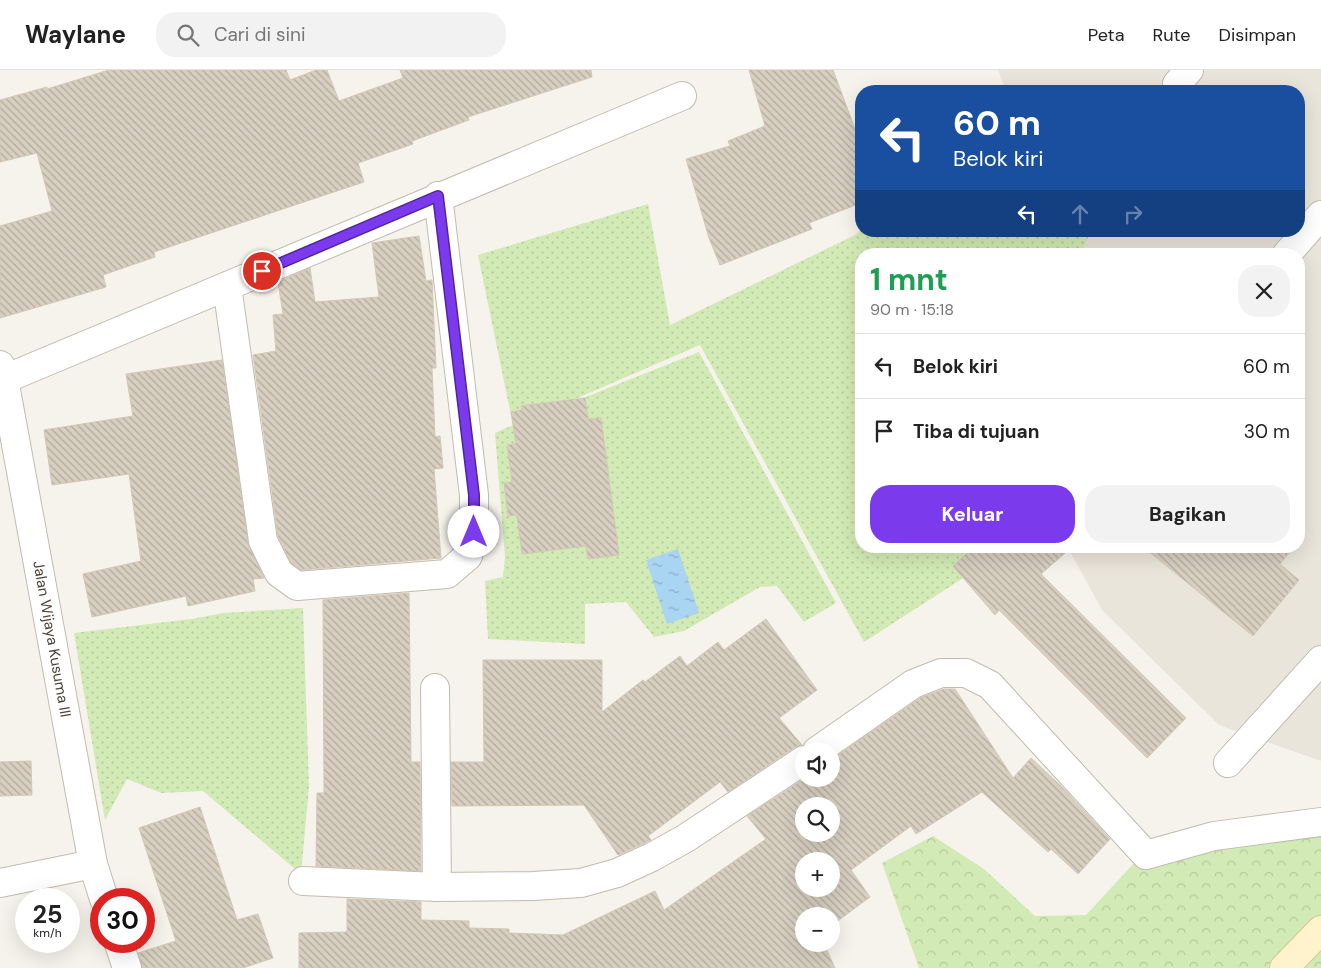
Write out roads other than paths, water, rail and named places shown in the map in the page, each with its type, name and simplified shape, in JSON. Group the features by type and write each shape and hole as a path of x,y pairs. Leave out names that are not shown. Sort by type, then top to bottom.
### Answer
{"main road":[{"path":"1284,968 1321,930"}],"street":[{"path":"1,375 227,286 438,196 682,96"},
{"path":"227,286 263,541 279,573 297,586 447,574 468,556 474,532 474,495 438,196"},
{"path":"1305,233 1321,215"},
{"path":"1292,248 1302,237"},
{"name":"Jalan Wijaya Kusuma III","path":"1,375 93,864 101,888"},
{"path":"1228,763 1321,660"},
{"path":"830,742 913,684 942,673 966,673 990,685 1146,855 1214,836 1321,822"},
{"path":"436,688 437,887"},
{"path":"303,881 437,887 534,886 581,883 617,873 686,838 795,766"},
{"path":"0,883 93,864"},
{"path":"122,953 127,968"}],"water":[{"path":"678,549 699,613 667,624 646,560"}]}
